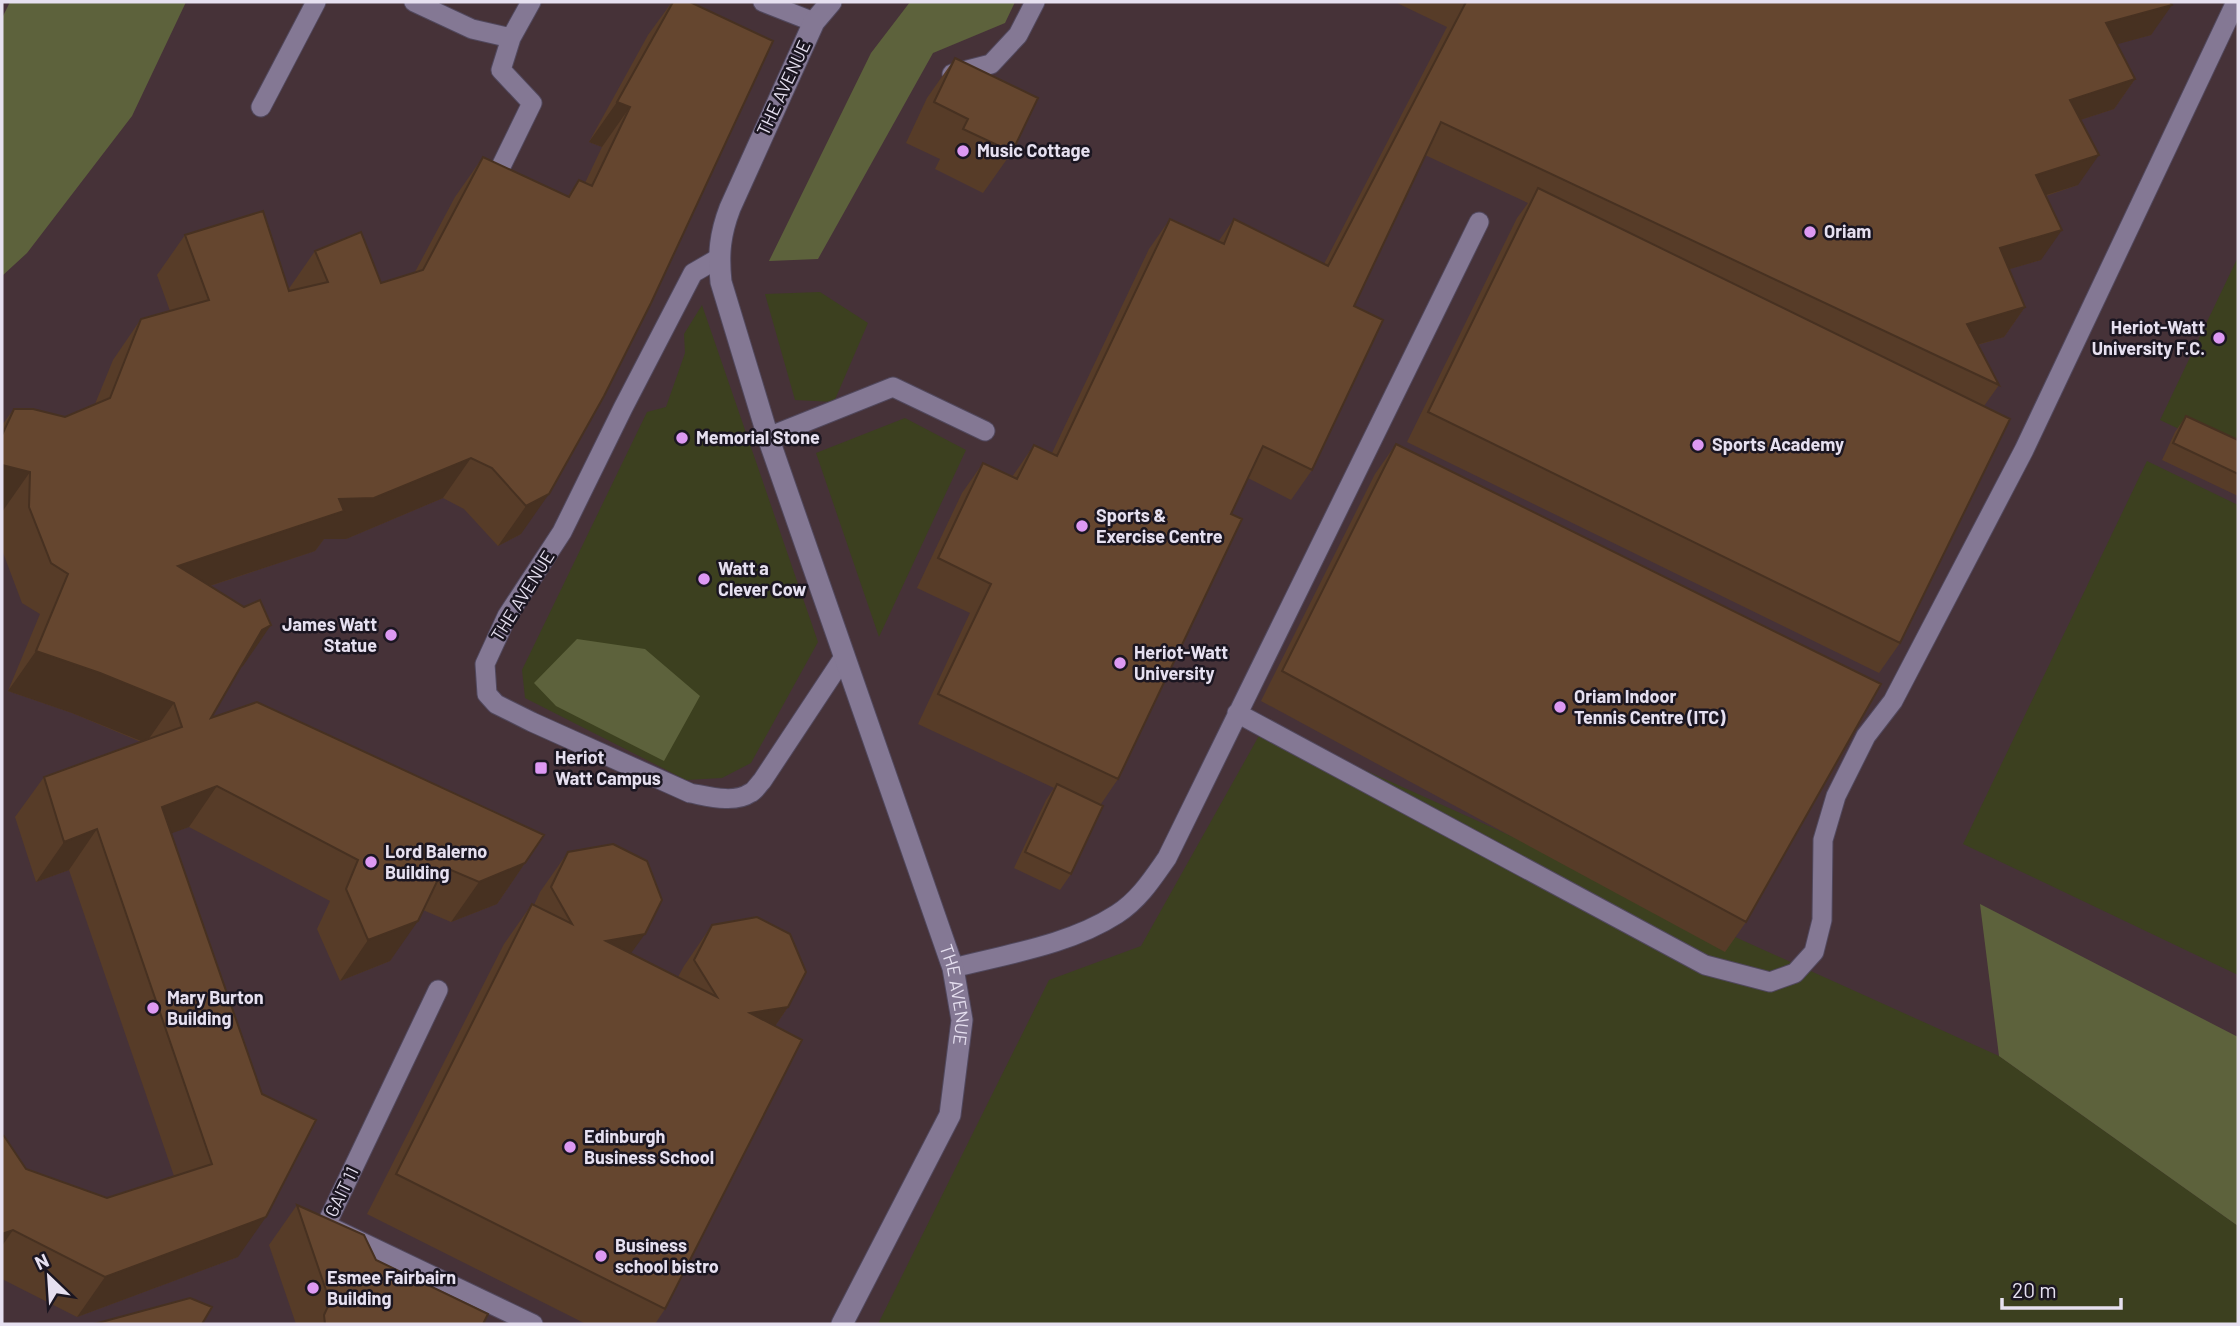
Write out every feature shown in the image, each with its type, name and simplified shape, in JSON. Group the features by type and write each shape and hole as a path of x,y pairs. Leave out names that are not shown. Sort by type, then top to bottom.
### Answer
{"street":[{"name":"THE AVENUE","path":"831,2 814,22 730,208 721,232 719,258 726,302 768,437 953,968 962,1020 950,1115 842,1324"}],"lane":[{"path":"261,107 316,2"},
{"path":"414,2 472,29 511,38"},
{"path":"486,197 532,103 501,70 511,38 531,2"},
{"path":"763,2 814,22"},
{"path":"952,74 991,64 1018,35 1035,2"},
{"path":"1237,713 1705,965 1770,982 1795,973 1814,952 1822,920 1823,840 1836,796 1866,736 2024,450 2236,2"},
{"path":"953,968 1067,938 1117,914 1143,892 1167,858 1479,222"},
{"name":"THE AVENUE","path":"719,258 693,273 562,532 507,616 485,664 487,694 496,704 532,722 690,793 715,798 741,797 751,793 762,781 844,657"},
{"path":"768,437 892,387 985,430"},
{"name":"GAIT 11","path":"438,990 326,1225 533,1324"}],"shaded area":[{"name":"Heriot-Watt University","path":"2,2 2238,2 2238,1324 2,1324"}],"green space":[{"path":"10,2 186,2 132,116 27,253 2,276 2,18"},
{"path":"910,2 1015,2 1005,23 933,53 818,259 769,261 871,53"},
{"name":"Heriot-Watt University F.C.","path":"2238,257 2238,457 2160,420"},
{"path":"820,292 868,323 834,402 795,400 765,294"},
{"path":"702,305 818,642 751,763 722,778 686,780 525,698 522,670 647,412 666,407 685,353 684,334"},
{"path":"905,418 966,450 879,637 816,453"},
{"path":"2147,461 2238,505 2238,975 1963,844"},
{"path":"577,639 645,649 700,696 664,761 556,706 534,683"},
{"path":"1265,725 1999,1056 2238,1226 2238,1324 878,1324 1049,980 1141,946"},
{"path":"1980,904 2238,1037 2238,1226 1999,1056"}],"building":[{"path":"673,2 690,2 773,41 651,303 604,396 549,494 526,506 492,468 471,458 374,498 339,499 344,511 178,566 244,607 260,600 271,625 262,630 211,718 257,702 544,835 525,863 479,882 444,867 418,921 368,940 346,889 358,860 217,786 162,807 262,1094 316,1120 266,1217 105,1277 13,1230 2,1234 2,1135 26,1169 107,1198 212,1164 97,829 64,842 44,777 182,727 174,703 36,651 68,574 51,563 29,507 30,472 2,465 2,435 14,409 33,409 65,417 110,398 141,319 209,300 185,235 263,211 289,291 328,282 315,251 361,232 381,283 423,270 483,157 569,197 579,180 592,186 630,107 617,102"},
{"path":"1466,2 2170,2 2172,5 2106,23 2135,79 2070,100 2099,155 2036,175 2062,230 2000,248 2025,307 1967,324 1999,385 1441,122 1354,306 1383,320 1312,470 1263,446 1231,514 1242,519 1118,779 938,694 991,584 938,558 983,463 1017,479 1034,445 1057,456 1170,219 1224,244 1234,219 1328,266"},
{"path":"955,58 1038,98 1012,152 963,129 968,119 934,102"},
{"name":"Sports Academy","path":"1538,188 2010,419 1900,643 1428,412"},
{"path":"2186,416 2238,440 2238,474 2173,443"},
{"name":"Oriam Indoor Tennis Centre (ITC)","path":"1396,444 1881,684 1746,922 1282,671"},
{"path":"1057,784 1103,806 1071,874 1025,852"},
{"name":"Edinburgh Business School","path":"613,844 647,861 662,900 645,934 606,941 717,997 694,960 712,925 757,917 790,934 806,972 788,1007 750,1013 802,1040 665,1309 396,1174 532,904 572,924 551,887 568,852"},
{"path":"297,1205 364,1235 376,1260 488,1314 483,1324 325,1324 324,1315 330,1302"},
{"path":"190,1298 212,1307 202,1324 94,1324"}],"place":[{"name":"Music Cottage","path":"963,151"},
{"name":"Oriam","path":"1810,232"},
{"name":"Heriot-Watt University F.C.","path":"2219,338"},
{"name":"Memorial Stone","path":"682,438"},
{"name":"Sports Academy","path":"1698,445"},
{"name":"Sports & Exercise Centre","path":"1082,526"},
{"name":"Watt a Clever Cow","path":"704,579"},
{"name":"James Watt Statue","path":"391,635"},
{"name":"Heriot-Watt University","path":"1120,663"},
{"name":"Oriam Indoor Tennis Centre (ITC)","path":"1560,707"},
{"name":"Heriot Watt Campus","path":"541,768"},
{"name":"Lord Balerno Building","path":"371,862"},
{"name":"Mary Burton Building","path":"153,1008"},
{"name":"Edinburgh Business School","path":"570,1147"},
{"name":"Business school bistro","path":"601,1256"},
{"name":"Esmee Fairbairn Building","path":"313,1288"}]}
